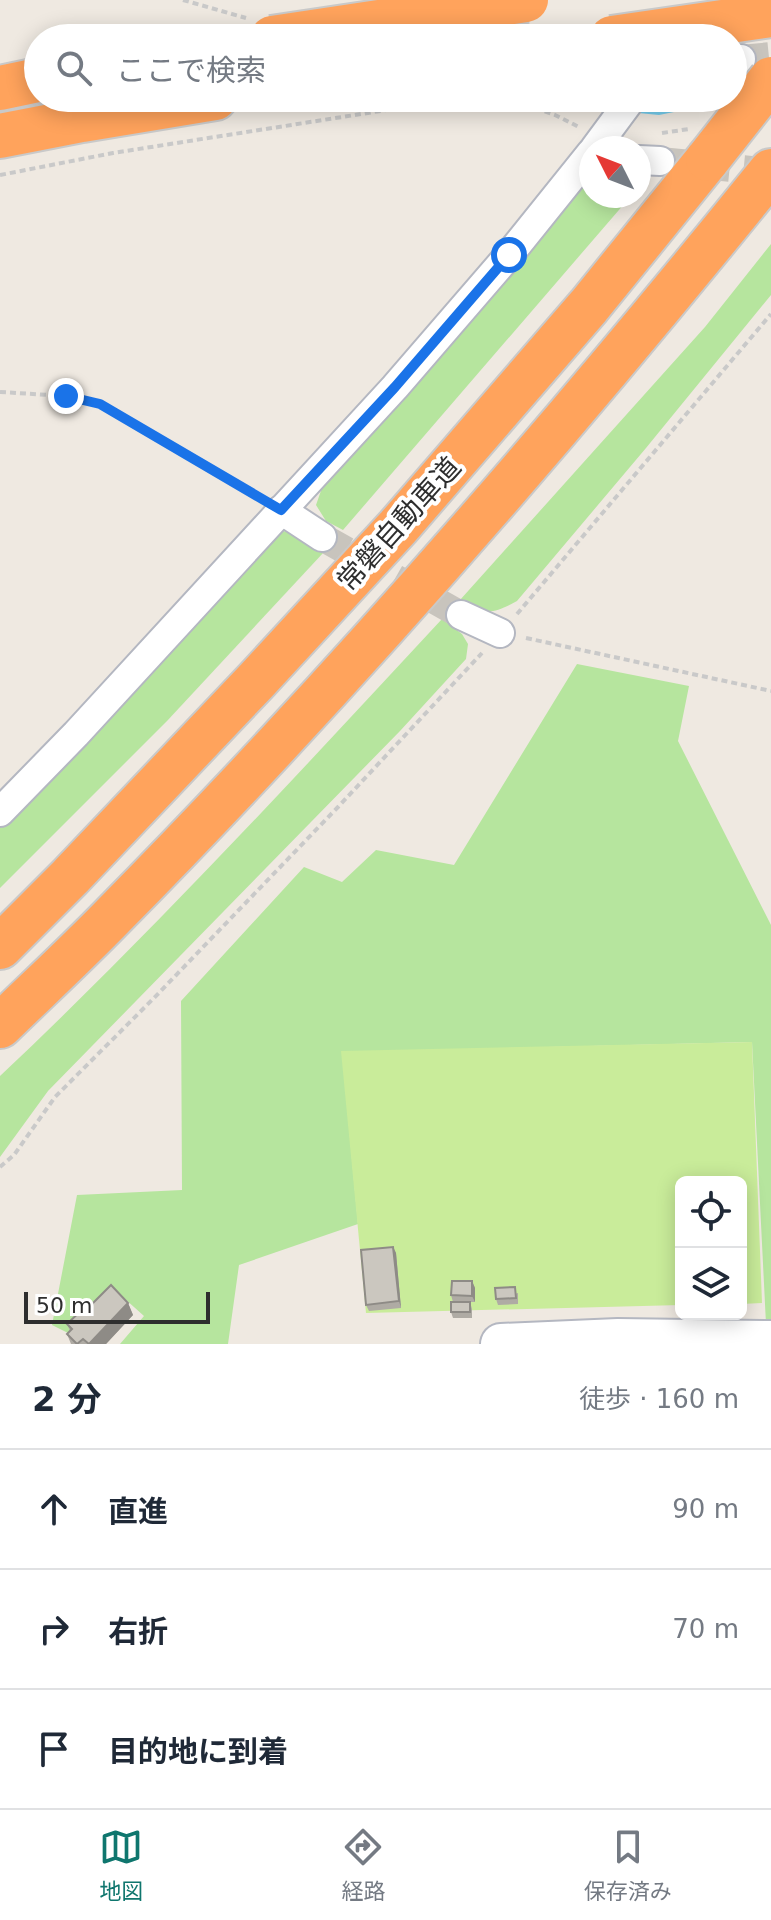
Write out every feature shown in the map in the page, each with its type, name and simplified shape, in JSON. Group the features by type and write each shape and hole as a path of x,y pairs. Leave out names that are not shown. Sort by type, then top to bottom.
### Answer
{"highway":[{"path":"366,24 526,0"},
{"path":"709,24 771,15"},
{"path":"0,88 24,83"},
{"path":"0,136 136,112"},
{"name":"常磐自動車道","path":"0,947 257,680 398,527 589,306 708,159 728,112"},
{"name":"常磐自動車道","path":"0,1026 112,918 302,717 501,495 771,171"},
{"path":"690,271 771,202"}],"main road":[{"path":"511,1343 618,1339 771,1341"}],"street":[{"path":"685,24 702,0"},
{"path":"604,136 622,112"},
{"path":"0,812 76,734 395,387 509,255 579,167"},
{"path":"281,510 322,537"},
{"path":"461,615 500,633"}],"path":[{"path":"0,175 113,153 374,112"},
{"path":"547,112 583,136"},
{"path":"0,1167 14,1155 55,1097 306,840 500,633 771,314"},
{"path":"0,392 66,396 100,404 281,510"},
{"path":"500,633 771,691"}],"green space":[{"path":"579,185 579,208 621,208 343,530 326,521 316,505 323,485"},
{"path":"771,244 771,295 517,601 501,609 482,611 460,600 705,327"},
{"path":"282,531 304,534 324,552 167,721 0,888 0,827 266,543"},
{"path":"442,619 462,634 468,644 466,659 400,731 48,1091 0,1157 0,1076 170,909"},
{"path":"577,664 689,686 678,741 771,925 771,1323 766,1324 752,1042 342,1052 358,1224 239,1265 228,1344 120,1344 144,1316 115,1290 68,1333 52,1325 77,1195 182,1190 181,1001 304,867 342,882 376,850 454,865"},
{"path":"752,1042 762,1303 747,1304 747,1176 675,1176 675,1305 366,1313 341,1051"}],"water":[{"path":"771,84 771,100 747,102 747,86"},
{"path":"628,112 674,112 659,115"}],"building":[{"path":"393,1247 399,1301 366,1305 361,1250"},
{"path":"452,1281 472,1281 472,1296 451,1295"},
{"path":"111,1285 128,1303 89,1344 83,1339 77,1344 67,1334 72,1329 67,1324"},
{"path":"515,1287 516,1298 496,1299 495,1288"},
{"path":"451,1302 470,1302 470,1312 451,1312"}],"tunnel":[{"path":"747,58 771,56"},
{"path":"660,161 771,172"},
{"path":"322,537 461,615"}],"route":[{"path":"66,396 100,404 281,510 395,387 509,255"}]}
